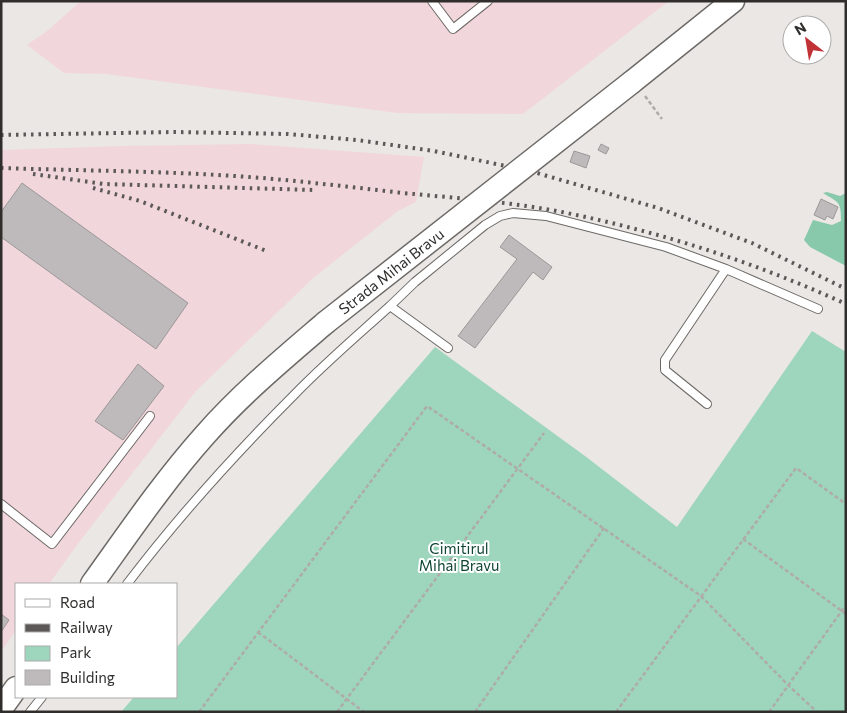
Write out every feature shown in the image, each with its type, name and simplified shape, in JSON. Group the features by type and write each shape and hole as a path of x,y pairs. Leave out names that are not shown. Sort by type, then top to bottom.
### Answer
{"main road":[{"name":"Strada Mihai Bravu","path":"93,583 159,491 205,435 258,380 325,323 639,89 733,1"},
{"path":"1,708 15,689"}],"lane":[{"path":"432,1 453,29 488,1"},
{"path":"128,583 184,512 296,393 415,282 485,225 500,216 512,213 546,216 666,247 726,269 818,309"},
{"path":"708,404 665,370 665,360 726,269"},
{"path":"390,306 448,348"},
{"path":"1,504 52,544 150,416"},
{"path":"30,712 41,698"}],"path":[{"path":"639,89 662,119"},
{"path":"199,712 427,406 701,596 817,712"},
{"path":"338,712 544,433"},
{"path":"616,712 796,468 846,504"},
{"path":"475,712 604,528"},
{"path":"743,540 846,614"},
{"path":"769,712 846,605"},
{"path":"258,632 364,712"}],"shaded area":[{"path":"81,1 669,1 523,114 397,113 106,74 64,73 27,45 47,31"},
{"path":"250,144 424,157 416,202 398,211 312,279 196,391 50,583 15,583 15,631 1,652 1,150"}],"green space":[{"path":"827,192 840,196 846,193 846,266 810,247 804,240 813,220 832,225 841,221 840,206 836,201 823,193"},
{"name":"Cimitirul Mihai Bravu","path":"812,331 846,352 846,712 121,712 133,698 178,698 178,646 435,347 585,456 677,527"}],"building":[{"path":"601,144 609,148 606,154 598,150"},
{"path":"574,151 590,156 586,168 570,162"},
{"path":"22,183 188,303 156,349 1,237 1,212"},
{"path":"821,199 838,207 833,219 827,216 825,220 814,215"},
{"path":"509,235 552,267 543,280 533,272 475,348 458,336 517,259 500,247"},
{"path":"138,364 164,386 123,440 95,421"},
{"path":"1,614 9,620 1,632"}],"railway":[{"path":"1,135 174,132 288,134 357,140 434,151 530,171 658,208 752,243 846,289"},
{"path":"1,168 240,176 483,201 562,212 635,229 707,250 777,275 846,304"},
{"path":"33,174 104,184 315,190"},
{"path":"93,188 140,201 269,252"}]}
